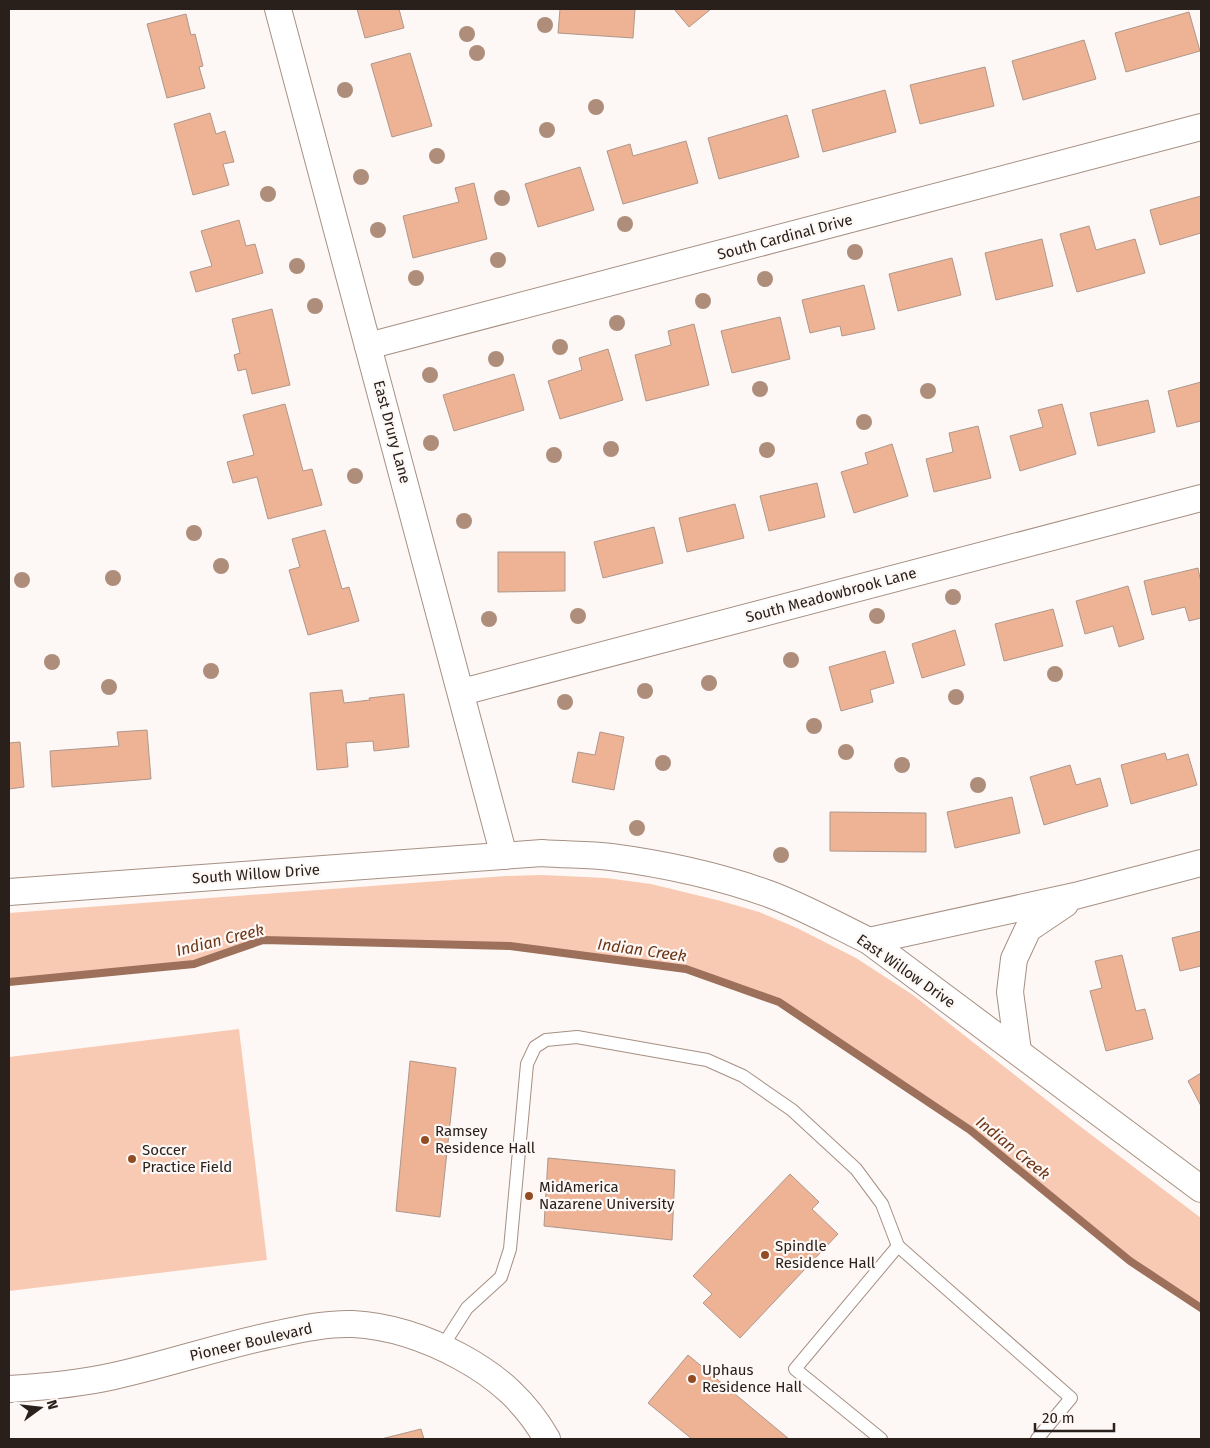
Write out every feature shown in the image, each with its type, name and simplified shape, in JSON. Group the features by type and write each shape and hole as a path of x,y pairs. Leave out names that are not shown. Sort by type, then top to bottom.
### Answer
{"street":[{"name":"East Drury Lane","path":"278,9 462,692 504,856"},
{"name":"South Cardinal Drive","path":"368,346 1201,127"},
{"name":"South Meadowbrook Lane","path":"462,692 1201,498"},
{"name":"East Willow Drive","path":"504,856 542,853 609,857 660,864 734,882 770,894 812,912 869,941 1201,1189"},
{"name":"South Willow Drive","path":"9,892 504,856"},
{"path":"869,941 1075,896 1201,863"},
{"path":"1018,1051 1010,992 1014,959 1028,929 1075,896"},
{"name":"Pioneer Boulevard","path":"9,1389 53,1386 113,1376 259,1338 310,1327 353,1324 401,1332 442,1347 479,1367 508,1389 538,1424 546,1439"}],"lane":[{"path":"442,1347 467,1308 502,1277 510,1249 527,1064 535,1047 546,1040 577,1037 707,1060 743,1076 792,1110 856,1169 882,1204 898,1246 1072,1398 1037,1439"},
{"path":"881,1439 795,1369 898,1246"}],"shaded area":[{"path":"542,875 606,878 651,884 759,912 797,928 856,958 913,995 1077,1124 1201,1218 1201,1308 1130,1261 970,1130 779,1002 686,969 510,946 263,940 194,964 9,982 9,913 506,876"},
{"name":"Soccer Practice Field","path":"239,1029 267,1260 9,1291 9,1057"}],"building":[{"path":"357,9 399,9 404,28 365,38"},
{"path":"560,9 635,9 633,38 558,33"},
{"path":"674,9 711,9 689,27"},
{"path":"1189,12 1200,51 1126,72 1115,33"},
{"path":"186,14 191,35 195,34 203,66 199,67 205,88 167,98 147,24"},
{"path":"1084,40 1096,79 1023,100 1012,61"},
{"path":"410,53 432,126 392,137 371,64"},
{"path":"985,67 994,106 920,124 910,85"},
{"path":"885,90 896,132 823,152 812,110"},
{"path":"210,113 216,134 225,131 234,162 223,164 229,185 193,195 174,124"},
{"path":"787,115 799,157 719,179 708,138"},
{"path":"686,141 698,183 623,204 607,151 630,144 633,156"},
{"path":"580,167 594,210 538,227 525,184"},
{"path":"474,183 487,239 413,258 403,216 459,202 455,188"},
{"path":"1201,196 1201,233 1160,245 1150,210"},
{"path":"239,220 246,246 255,244 263,273 196,292 190,272 212,266 201,231"},
{"path":"1089,226 1096,250 1135,239 1145,273 1077,292 1060,234"},
{"path":"1042,239 1053,286 996,300 985,253"},
{"path":"952,258 961,295 898,311 889,274"},
{"path":"864,285 875,329 842,336 840,326 810,333 802,300"},
{"path":"272,309 290,385 252,394 246,369 238,371 234,355 240,353 232,319"},
{"path":"780,317 790,359 732,373 721,331"},
{"path":"694,324 709,385 646,401 635,355 671,345 668,331"},
{"path":"608,349 623,400 560,419 548,381 582,370 579,358"},
{"path":"514,374 524,410 454,431 443,395"},
{"path":"1201,382 1201,421 1177,427 1168,391"},
{"path":"1148,400 1155,432 1098,446 1090,413"},
{"path":"285,404 303,471 312,469 322,505 268,519 257,477 233,483 227,462 254,455 243,415"},
{"path":"1062,404 1076,454 1020,471 1010,436 1043,427 1038,410"},
{"path":"978,426 991,478 934,492 926,459 953,452 949,433"},
{"path":"892,444 908,496 854,513 841,472 868,464 865,453"},
{"path":"817,483 825,517 769,531 760,496"},
{"path":"735,504 744,538 687,552 679,518"},
{"path":"654,527 663,563 603,578 594,542"},
{"path":"325,530 342,589 349,587 359,621 308,635 289,570 300,567 292,539"},
{"path":"498,552 565,552 565,591 498,592"},
{"path":"1198,568 1201,583 1201,618 1189,621 1185,607 1152,615 1144,581"},
{"path":"1128,586 1144,639 1119,647 1113,626 1085,634 1076,601"},
{"path":"1053,609 1063,646 1004,661 995,624"},
{"path":"955,630 965,665 922,678 912,644"},
{"path":"885,651 894,683 870,690 873,702 841,711 829,667"},
{"path":"342,690 344,703 404,694 409,747 374,751 373,741 346,743 348,767 317,770 310,693"},
{"path":"147,730 151,779 52,787 50,751 119,746 117,732"},
{"path":"600,732 624,737 614,790 572,782 578,752 595,755"},
{"path":"20,742 24,787 9,789 9,743"},
{"path":"1165,753 1167,760 1188,754 1197,785 1131,804 1121,765"},
{"path":"1070,765 1076,785 1100,778 1108,806 1044,825 1030,777"},
{"path":"1012,797 1020,833 955,848 947,812"},
{"path":"830,812 926,813 926,852 830,851"},
{"path":"1201,931 1201,966 1180,971 1172,938"},
{"path":"1122,955 1136,1011 1145,1009 1153,1039 1106,1051 1090,991 1102,988 1095,961"},
{"name":"Ramsey Residence Hall","path":"410,1061 456,1068 440,1217 396,1211"},
{"path":"1201,1073 1201,1106 1188,1081"},
{"path":"548,1158 675,1170 672,1240 544,1226"},
{"name":"Spindle Residence Hall","path":"790,1174 819,1202 812,1209 838,1234 740,1338 703,1303 712,1294 693,1276"},
{"name":"Uphaus Residence Hall","path":"688,1355 789,1439 692,1439 648,1403"},
{"path":"421,1429 424,1439 381,1439"}],"waterway":[{"name":"Indian Creek","path":"9,982 194,964 263,940 510,946 686,969 779,1002 970,1130 1130,1261 1201,1308"}],"place":[{"name":"Ramsey Residence Hall","path":"425,1140"},
{"name":"Soccer Practice Field","path":"132,1159"},
{"name":"MidAmerica Nazarene University","path":"529,1196"},
{"name":"Spindle Residence Hall","path":"765,1255"},
{"name":"Uphaus Residence Hall","path":"692,1379"}]}
